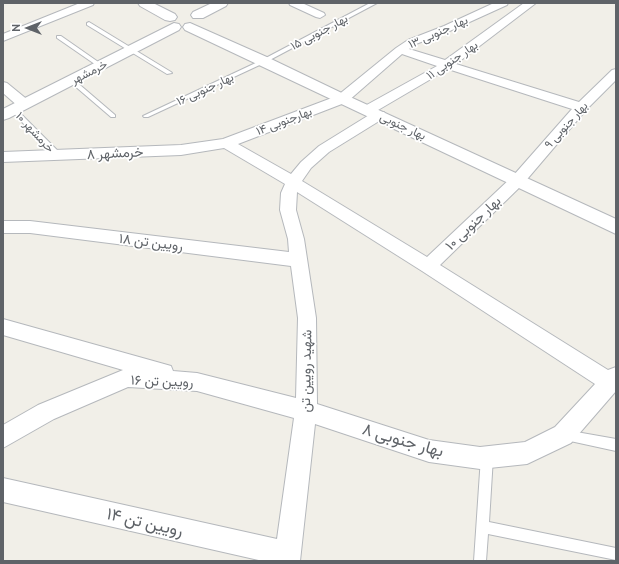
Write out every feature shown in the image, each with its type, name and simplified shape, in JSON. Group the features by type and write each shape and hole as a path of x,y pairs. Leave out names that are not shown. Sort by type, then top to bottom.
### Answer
{"street":[{"name":"بهار جنوبی","path":"144,3 183,19 342,99 518,180 616,228"},
{"name":"خرمشهر","path":"14,110 131,50 183,19 222,3"},
{"path":"294,3 320,15"},
{"path":"503,3 521,11"},
{"name":"بهار جنوبی ۱۳","path":"342,99 400,50 412,42 448,28 503,3"},
{"name":"بهار جنوبی ۱۱","path":"293,182 306,165 324,149 373,112 447,66 531,3"},
{"path":"3,38 82,4"},
{"path":"400,50 581,107"},
{"name":"بهار جنوبی ۹","path":"518,180 581,107 616,73"},
{"path":"3,86 14,110"},
{"name":"بهارجنوبی ۱۴","path":"226,143 342,99"},
{"path":"226,143 293,182 614,380"},
{"name":"خرمشهر ۸","path":"3,157 181,150 226,143"},
{"name":"بهار جنوبی ۱۰","path":"428,266 518,180"},
{"name":"شهید رویین تن","path":"287,557 306,411 307,318 296,239 288,210 289,193 293,182"},
{"name":"رویین تن ۱۸","path":"3,227 30,227 299,260"},
{"path":"3,327 197,382"},
{"name":"رویین تن ۱۶","path":"3,437 46,412 127,378 197,382 306,411"},
{"name":"بهار جنوبی ۸","path":"306,411 429,451 480,458 527,453 563,435 614,380"},
{"name":"رویین تن ۱۴","path":"3,490 287,557"}],"lane":[{"name":"بهار جنوبی ۱۵","path":"264,61 374,3"},
{"path":"89,24 170,73"},
{"path":"58,37 101,66"},
{"name":"بهار جنوبی ۱۶","path":"146,116 264,61"},
{"path":"71,80 112,116"},
{"name":"خرمشهر ۱۰","path":"14,110 57,155"},
{"path":"563,435 616,445"},
{"path":"480,561 487,457"},
{"path":"482,527 616,554"}]}
